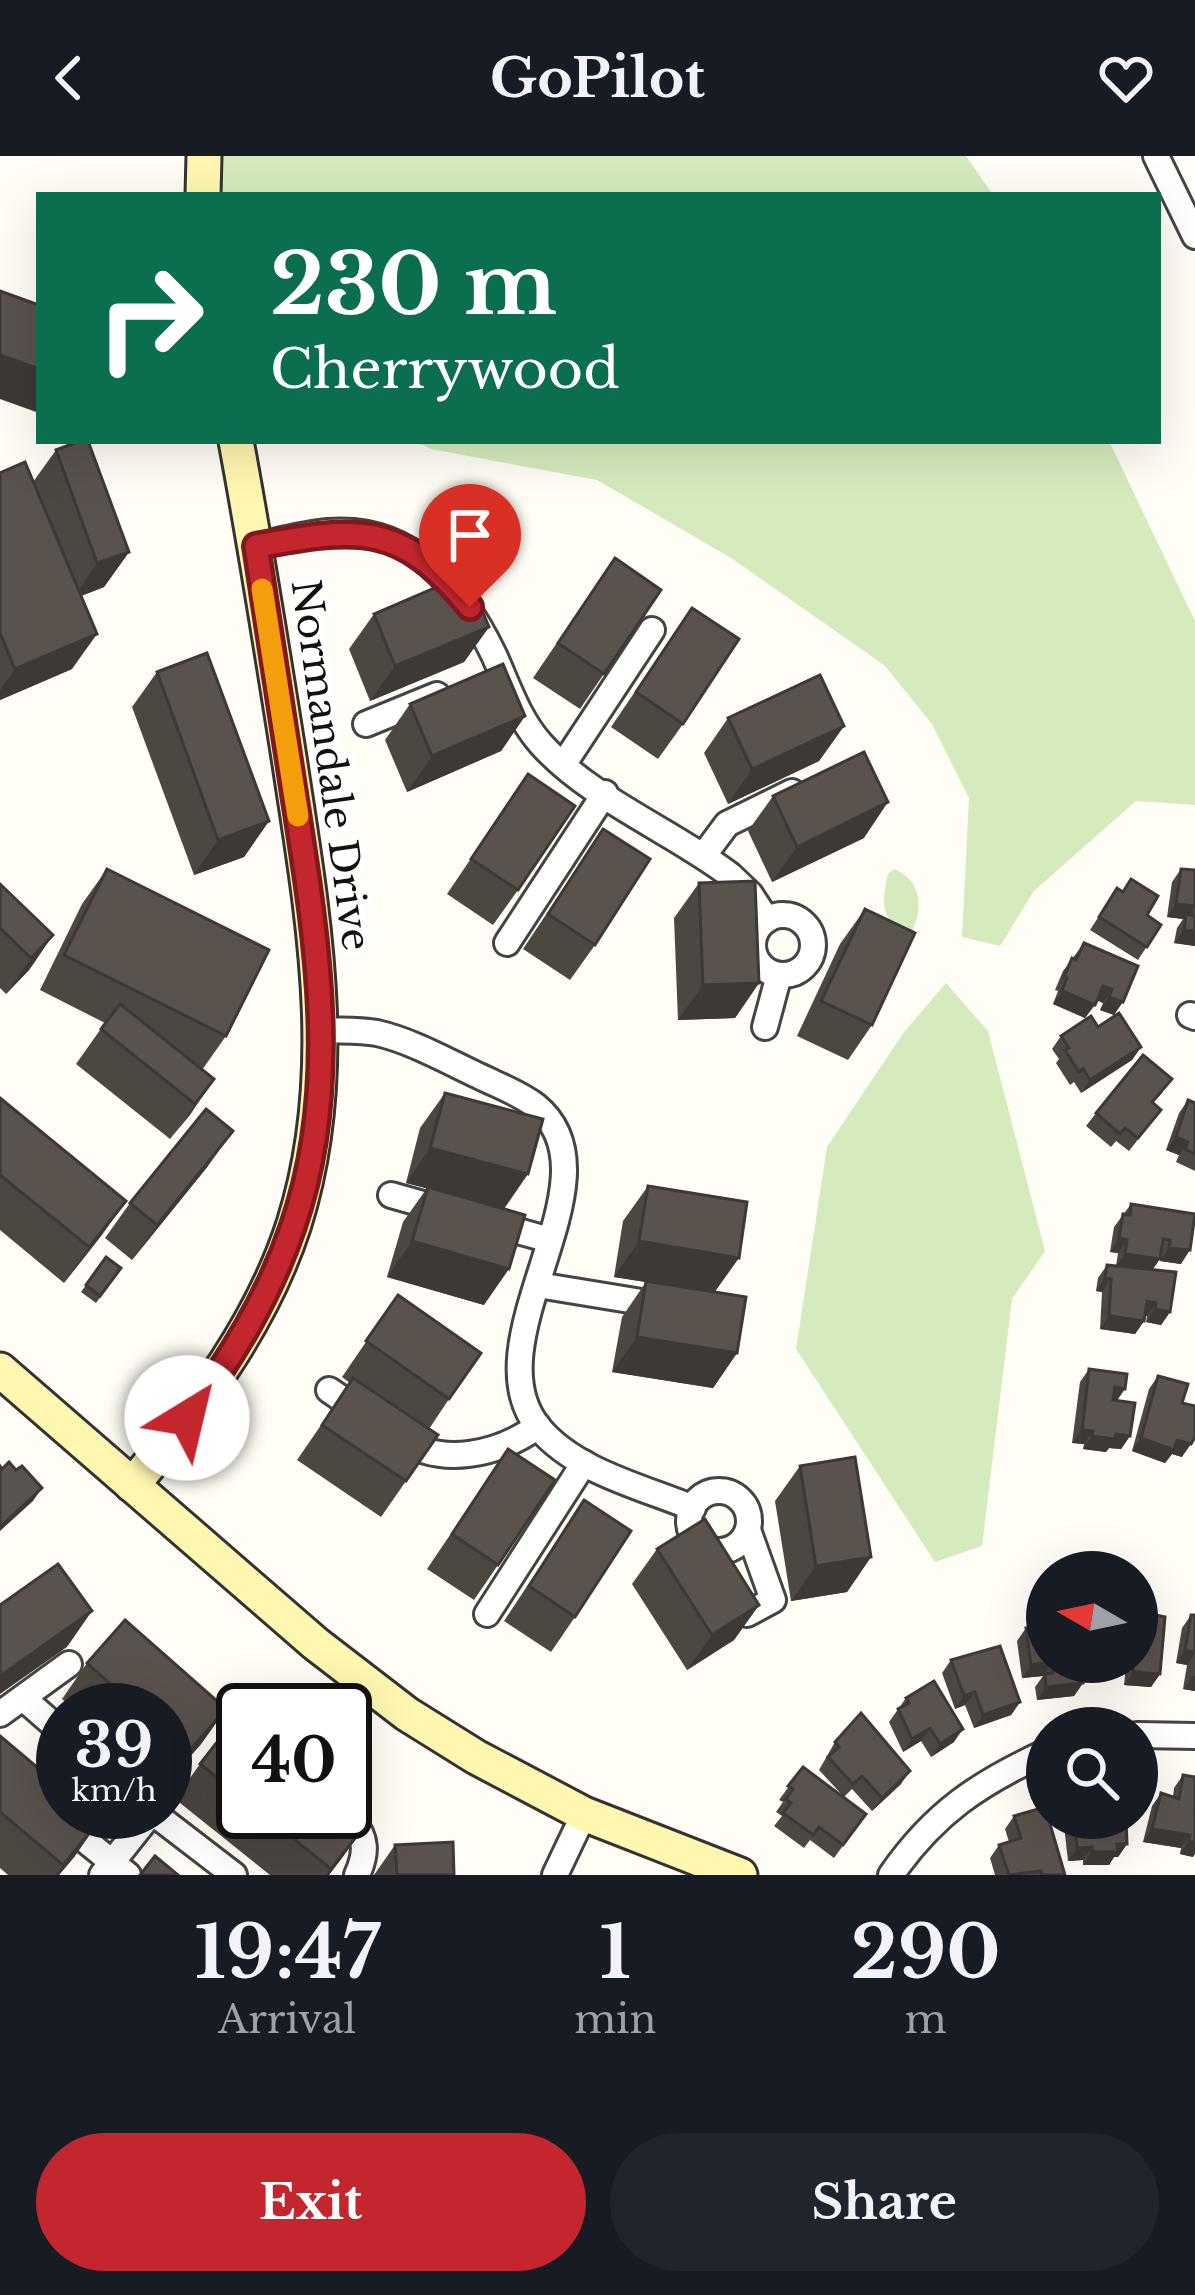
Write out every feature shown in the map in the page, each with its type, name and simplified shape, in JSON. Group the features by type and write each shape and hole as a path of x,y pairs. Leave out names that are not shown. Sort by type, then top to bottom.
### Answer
{"street":[{"path":"203,192 204,156"},
{"path":"1156,156 1195,236"},
{"name":"Normandale Drive","path":"132,1485 207,1392 273,1279 295,1222 320,1092 322,1030 314,918 237,444"},
{"path":"256,546 329,532 353,533 384,538 433,565 470,607 482,677 563,765 704,855 750,894 767,920"},
{"path":"563,765 652,630"},
{"path":"367,724 482,677"},
{"path":"704,855 727,824 822,778"},
{"path":"507,943 605,793"},
{"path":"776,916 797,918 813,944 812,954 799,970 779,975 761,966 754,936 776,916"},
{"path":"765,1027 779,975"},
{"path":"322,1030 376,1033 432,1053 537,1107 557,1132 565,1170 518,1370 521,1395 538,1426 584,1463 693,1508"},
{"path":"391,1195 550,1240"},
{"path":"538,1285 695,1311"},
{"path":"0,1370 316,1644 407,1714 584,1814 740,1875"},
{"path":"329,1390 416,1449 440,1457 524,1437 538,1426"},
{"path":"487,1614 584,1463"},
{"path":"713,1492 733,1495 747,1510 748,1530 773,1600 747,1614 692,1533 693,1508 713,1492"},
{"path":"706,1548 726,1551 743,1540 748,1530"},
{"path":"0,1714 69,1664"},
{"path":"23,1697 36,1709"},
{"path":"1158,1736 1195,1736"},
{"path":"891,1875 922,1832 950,1808 995,1775 1026,1761"},
{"path":"32,1798 114,1871 135,1839"},
{"path":"555,1875 584,1814"},
{"path":"187,1839 234,1875"},
{"path":"357,1875 363,1839"}],"green space":[{"path":"213,156 966,156 991,192 215,192"},
{"path":"421,444 1110,444 1195,621 1195,805 1136,801 1034,891 1000,946 962,937 969,798 932,724 884,665 731,558 597,480"},
{"path":"894,869 911,881 918,897 911,934 893,924 885,911 888,874"},
{"path":"946,983 988,1031 1045,1251 1012,1299 982,1546 935,1562 796,1349 827,1147 904,1032"}],"building":[{"path":"0,291 36,304 36,368 0,355"},
{"path":"89,444 129,552 97,563 56,450"},
{"path":"25,462 97,634 15,669 0,633 0,473"},
{"path":"615,558 661,590 604,674 558,643"},
{"path":"467,574 489,627 395,666 374,614"},
{"path":"692,608 739,639 683,724 636,692"},
{"path":"207,653 269,821 218,840 157,672"},
{"path":"503,664 525,716 432,756 410,704"},
{"path":"820,675 844,726 752,769 728,718"},
{"path":"864,752 888,802 797,847 773,796"},
{"path":"528,774 575,806 518,890 471,859"},
{"path":"603,829 650,859 595,945 548,914"},
{"path":"107,869 269,950 226,1036 64,955"},
{"path":"1181,869 1195,870 1195,906 1176,904"},
{"path":"1131,879 1158,896 1147,915 1161,925 1147,947 1099,917 1117,888 1123,892"},
{"path":"755,881 759,983 703,985 699,883"},
{"path":"0,884 53,935 31,958 0,928"},
{"path":"865,909 915,933 872,1025 821,1001"},
{"path":"1186,914 1195,916 1195,931 1184,930"},
{"path":"1084,943 1138,966 1123,1002 1109,997 1112,989 1103,986 1095,1005 1062,991 1072,958 1076,960"},
{"path":"120,1004 214,1079 195,1104 101,1029"},
{"path":"1119,1013 1141,1047 1090,1080 1083,1069 1079,1072 1061,1036 1091,1016 1098,1027"},
{"path":"1143,1055 1172,1079 1152,1102 1161,1110 1138,1138 1125,1128 1120,1134 1096,1113"},
{"path":"445,1093 543,1119 528,1174 430,1148"},
{"path":"0,1098 126,1201 89,1247 0,1175"},
{"path":"1188,1100 1195,1103 1195,1154 1185,1149 1188,1142 1176,1137"},
{"path":"206,1109 233,1131 157,1225 130,1203"},
{"path":"648,1186 747,1202 739,1258 639,1241"},
{"path":"428,1187 525,1215 509,1269 412,1241"},
{"path":"1131,1204 1195,1214 1190,1250 1169,1248 1170,1240 1163,1239 1160,1259 1125,1254 1127,1240 1119,1238 1123,1214 1130,1215"},
{"path":"106,1257 121,1268 100,1296 86,1285"},
{"path":"1107,1265 1176,1272 1170,1312 1155,1309 1156,1303 1147,1301 1144,1321 1109,1316"},
{"path":"646,1281 746,1297 737,1353 637,1337"},
{"path":"398,1295 481,1353 449,1399 366,1341"},
{"path":"1089,1369 1127,1374 1125,1389 1115,1387 1113,1400 1135,1403 1130,1436 1116,1434 1115,1439 1082,1430"},
{"path":"1158,1376 1188,1384 1182,1403 1195,1406 1195,1437 1191,1444 1177,1440 1174,1450 1141,1438"},
{"path":"353,1378 438,1435 406,1481 322,1425"},
{"path":"508,1449 555,1480 498,1565 452,1534"},
{"path":"855,1457 871,1557 816,1566 800,1466"},
{"path":"9,1462 16,1470 22,1466 42,1488 0,1527 0,1466"},
{"path":"584,1500 631,1531 575,1617 529,1586"},
{"path":"705,1519 759,1605 712,1635 657,1549"},
{"path":"58,1564 92,1611 0,1676 0,1605"},
{"path":"1191,1615 1195,1615 1195,1652 1185,1650"},
{"path":"1158,1616 1165,1617 1158,1674"},
{"path":"125,1620 216,1700 216,1720 192,1747 192,1683 110,1683 87,1663"},
{"path":"1000,1646 1020,1702 983,1715 975,1692 964,1696 951,1660"},
{"path":"934,1681 963,1729 940,1744 930,1728 912,1739 898,1709 909,1703 906,1698"},
{"path":"861,1713 910,1771 882,1798 862,1776 853,1784 828,1757"},
{"path":"0,1736 36,1766 36,1839 84,1839 63,1865 0,1812"},
{"path":"216,1744 216,1777 200,1764"},
{"path":"803,1767 866,1814 843,1845 819,1827 813,1835 783,1813 791,1803 786,1799 793,1789 788,1786"},
{"path":"1183,1775 1195,1777 1195,1843 1189,1841 1190,1835 1158,1830 1161,1793 1179,1799"},
{"path":"1026,1813 1026,1839 1054,1839 1065,1875 1042,1875 1041,1871 1009,1875 999,1845 1021,1838 1014,1816"},
{"path":"294,1839 354,1839 331,1869"},
{"path":"1076,1839 1127,1839 1127,1844 1117,1844 1118,1852 1077,1848"},
{"path":"453,1842 454,1875 397,1875 395,1845"},
{"path":"155,1856 178,1875 140,1875"}],"slow traffic":[{"path":"262,589 298,816"}],"route":[{"path":"187,1418 241,1339 273,1279 295,1222 320,1092 322,1030 314,918 256,546 329,532 384,538 433,565 470,607"}]}
